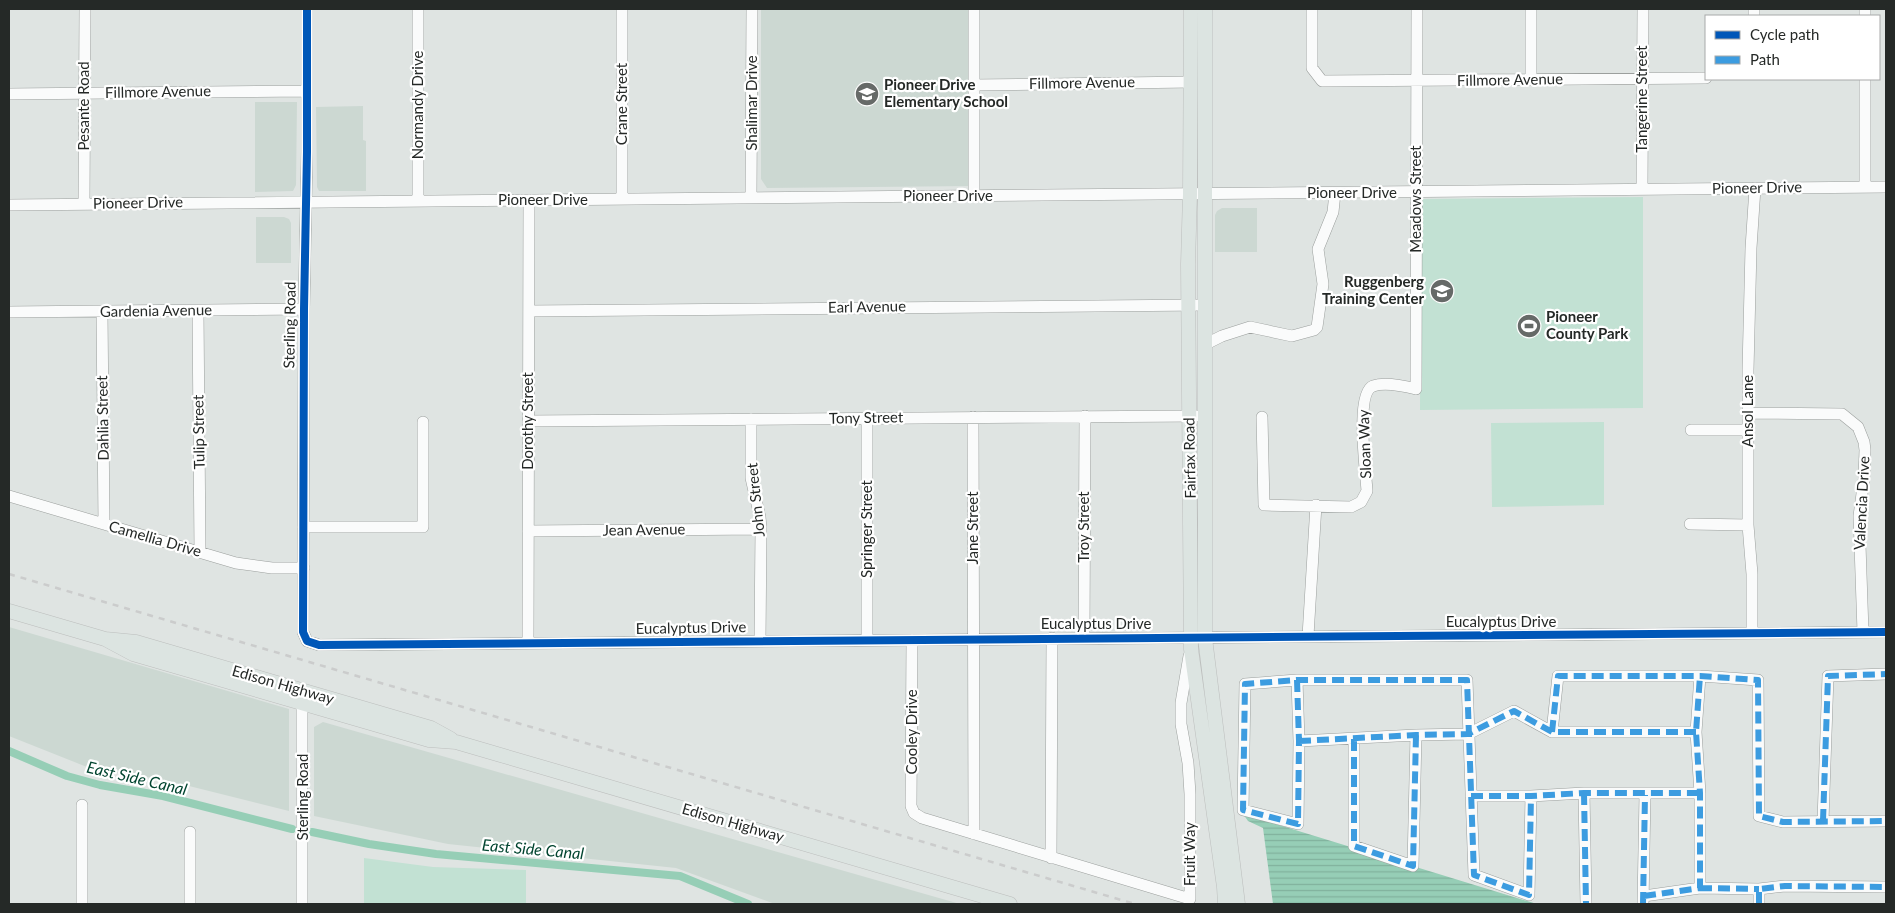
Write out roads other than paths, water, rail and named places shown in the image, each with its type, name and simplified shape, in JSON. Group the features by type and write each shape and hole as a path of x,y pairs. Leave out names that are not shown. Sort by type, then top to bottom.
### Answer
{"main road":[{"name":"Fairfax Road","path":"1191,9 1188,305 1196,642 1230,888 1238,904"},
{"name":"Fairfax Road","path":"1196,642 1204,416 1205,9"},
{"name":"Edison Highway","path":"9,610 105,639 133,654 302,697 429,740 456,742 1010,904"},
{"name":"Fairfax Road","path":"1225,904 1230,888"}],"street":[{"name":"Pesante Road","path":"84,204 85,9"},
{"name":"Sterling Road","path":"307,9 303,527 303,632 307,641"},
{"name":"Normandy Drive","path":"418,9 418,201"},
{"name":"Crane Street","path":"622,9 622,199"},
{"name":"Shalimar Drive","path":"751,198 752,9"},
{"path":"974,9 974,196"},
{"name":"Fillmore Avenue","path":"1312,9 1312,68 1322,81 1705,78"},
{"name":"Meadows Street","path":"1372,386 1393,385 1416,388 1415,192 1417,9"},
{"path":"1531,9 1531,80"},
{"name":"Tangerine Street","path":"1642,189 1643,9"},
{"path":"1865,80 1865,187"},
{"name":"Fillmore Avenue","path":"974,85 1191,82"},
{"name":"Fillmore Avenue","path":"9,94 307,91"},
{"name":"Pioneer Drive","path":"9,205 1886,187"},
{"name":"Ansol Lane","path":"1752,633 1752,574 1748,524 1748,430 1751,248 1755,188"},
{"path":"1204,345 1222,336 1250,327 1292,336 1314,330 1317,327 1322,284 1318,249 1333,212 1335,193"},
{"name":"Dorothy Street","path":"528,643 529,200"},
{"name":"Earl Avenue","path":"529,310 1204,305"},
{"name":"Gardenia Avenue","path":"9,312 304,309"},
{"name":"Tulip Street","path":"198,310 200,552"},
{"name":"Dahlia Street","path":"102,312 104,524"},
{"name":"Sloan Way","path":"1316,506 1351,507 1361,502 1367,491 1363,410 1365,397 1372,386"},
{"name":"Valencia Drive","path":"1749,413 1842,414 1858,427 1864,442 1864,479 1859,526 1863,632"},
{"name":"Troy Street","path":"1084,638 1085,416"},
{"name":"Tony Street","path":"528,421 1204,416"},
{"name":"Jane Street","path":"973,417 974,834"},
{"path":"1262,417 1264,505 1316,506 1308,636"},
{"name":"Springer Street","path":"866,640 867,418"},
{"name":"John Street","path":"751,419 751,478 761,529 760,641"},
{"path":"303,527 423,528 423,422"},
{"path":"1691,430 1748,430"},
{"name":"Camellia Drive","path":"9,496 254,566 304,568"},
{"path":"1690,524 1748,524"},
{"name":"Jean Avenue","path":"528,531 761,529"},
{"name":"Eucalyptus Drive","path":"307,641 319,645 1052,638 1196,642 1308,636 1886,632"},
{"path":"1051,858 1052,638"},
{"name":"Cooley Drive","path":"912,640 912,806 914,813 922,818"},
{"name":"Fruit Way","path":"922,818 1190,899 1188,763 1181,724 1181,703 1196,642"},
{"path":"1822,821 1828,676 1886,674"},
{"path":"1552,732 1558,676 1700,676 1758,680 1759,816 1783,822 1886,821"},
{"path":"1700,676 1696,732 1700,793 1700,888"},
{"path":"1298,680 1298,824 1243,810 1245,684 1298,680 1467,680 1474,874 1529,895 1531,796"},
{"name":"Sterling Road","path":"302,697 302,904"},
{"path":"1299,741 1468,734 1514,711 1552,732 1696,732"},
{"path":"1354,739 1354,846 1413,866 1416,735"},
{"path":"1471,796 1531,796 1584,793 1700,793"},
{"path":"1584,793 1586,904"},
{"path":"1645,794 1644,900 1700,888 1759,889 1785,886 1886,887"},
{"path":"82,805 82,904"},
{"path":"190,832 190,904"},
{"path":"1759,889 1759,904"}],"waterway":[{"name":"East Side Canal","path":"9,751 67,776 100,785 163,796 292,829"},
{"name":"East Side Canal","path":"312,832 369,844 436,854 680,876 748,904"}],"railway":[{"path":"9,574 1135,904"}],"place":[{"name":"Pioneer Drive Elementary School","path":"867,94"},
{"name":"Ruggenberg Training Center","path":"1442,291"},
{"name":"Pioneer County Park","path":"1529,326"}]}
